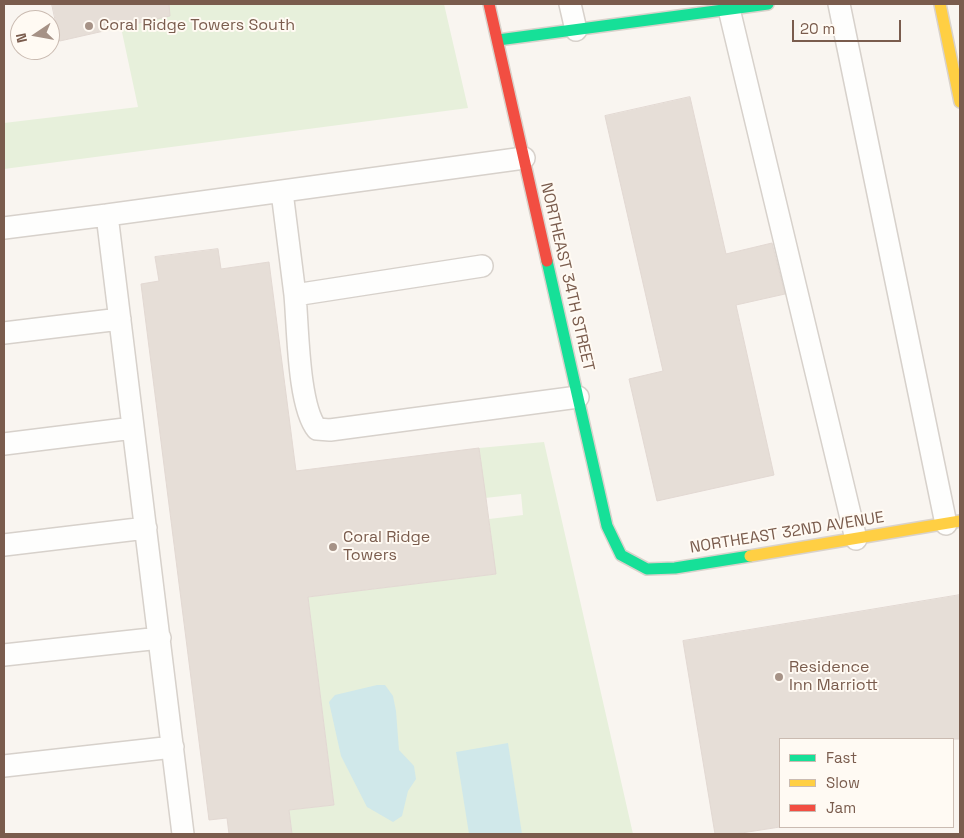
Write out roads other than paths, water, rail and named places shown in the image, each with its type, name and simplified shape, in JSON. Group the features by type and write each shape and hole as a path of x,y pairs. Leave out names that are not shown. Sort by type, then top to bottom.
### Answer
{"street":[{"name":"NORTHEAST 34TH STREET","path":"489,4 607,526 621,555"},
{"path":"498,40 762,4"},
{"path":"940,4 960,102"},
{"name":"NORTHEAST 32ND AVENUE","path":"621,555 647,569 675,568 953,523"}],"lane":[{"path":"570,4 576,30"},
{"path":"840,4 953,523"},
{"path":"729,9 856,539"},
{"path":"4,228 524,158"},
{"path":"282,192 295,295 305,401 311,422 317,429 330,430 578,397"},
{"path":"107,215 183,834"},
{"path":"295,295 482,266"},
{"path":"4,333 120,318"},
{"path":"4,444 134,428"},
{"path":"4,545 146,528"},
{"path":"4,655 160,638"},
{"path":"4,766 173,747"}],"water":[{"path":"377,685 385,685 393,696 399,750 414,766 416,779 408,791 402,816 393,822 367,807 341,756 329,702 335,695"},
{"path":"508,743 522,834 469,834 456,752"}],"place":[{"name":"Coral Ridge Towers South","path":"89,26"},
{"name":"Coral Ridge Towers","path":"333,547"},
{"name":"Residence Inn Marriott","path":"779,677"}]}
